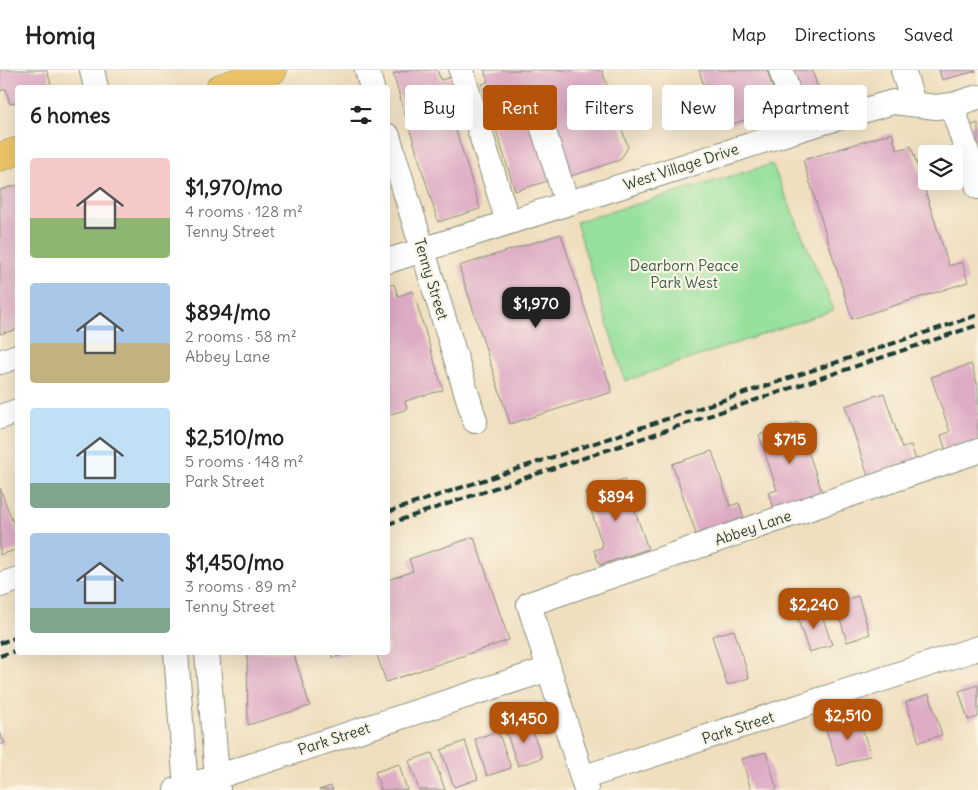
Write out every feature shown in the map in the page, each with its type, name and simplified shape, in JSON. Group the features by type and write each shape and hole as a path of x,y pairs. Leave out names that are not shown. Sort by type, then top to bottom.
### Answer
{"main road":[{"path":"229,85 273,70"},
{"path":"0,157 15,152"}],"street":[{"path":"92,70 95,85"},
{"path":"367,70 371,85"},
{"path":"461,70 508,222"},
{"path":"781,70 786,85"},
{"path":"903,70 913,103"},
{"name":"West Village Drive","path":"867,110 893,102 936,107 952,105 978,97"},
{"path":"952,105 978,187"},
{"path":"543,130 567,203"},
{"name":"West Village Drive","path":"390,260 797,130"},
{"name":"Tenny Street","path":"390,143 474,421"},
{"path":"0,362 15,357"},
{"path":"0,417 15,412"},
{"name":"Abbey Lane","path":"549,669 529,604 978,452"},
{"path":"0,585 15,580"},
{"name":"Park Street","path":"584,784 978,648"},
{"path":"176,655 182,789"},
{"path":"208,655 217,784"},
{"path":"549,669 584,784"},
{"name":"Park Street","path":"182,789 217,784 549,669"}],"green space":[{"name":"Dearborn Peace Park West","path":"772,164 834,310 625,381 576,222"}],"building":[{"path":"0,70 47,70 51,85 15,85 15,103 10,104 6,89 0,91"},
{"path":"408,70 437,70 441,80 472,71 478,91 473,93 473,85 405,85 405,113 393,74"},
{"path":"484,70 602,70 607,85 567,85 567,130 622,130 628,147 620,160 568,177 515,191 496,130 557,130 557,85 483,85 483,87 482,84 488,82"},
{"path":"699,70 767,70 772,85 744,85 744,120 734,123 734,85 704,85"},
{"path":"792,70 812,70 817,85 797,85"},
{"path":"939,70 976,70 976,71 942,80"},
{"path":"978,123 978,151 969,126"},
{"path":"410,130 456,130 480,209 438,222"},
{"path":"892,133 897,150 911,146 918,168 918,190 925,190 949,266 962,262 968,282 852,319 803,160"},
{"path":"15,186 15,330 0,334 0,190"},
{"path":"561,234 612,392 510,424 459,266"},
{"path":"394,284 398,296 413,291 443,390 405,401 407,409 390,414 390,285"},
{"path":"971,364 978,386 978,440 946,451 941,435 950,432 931,377"},
{"path":"884,393 902,448 911,445 916,460 868,476 845,406"},
{"path":"798,422 822,492 774,508 768,493 777,490 759,435"},
{"path":"712,451 730,506 739,503 744,518 696,534 672,464"},
{"path":"624,479 648,549 600,565 594,550 603,547 585,492"},
{"path":"0,488 15,528 15,550 0,555"},
{"path":"474,537 509,640 386,682 377,655 390,655 390,579 413,571 409,559"},
{"path":"858,596 870,634 847,642 835,603"},
{"path":"819,607 832,645 809,652 796,614"},
{"path":"734,630 749,678 727,685 712,636"},
{"path":"247,655 294,655 310,706 248,725"},
{"path":"332,655 343,655 333,658"},
{"path":"978,685 978,717 968,720 959,691"},
{"path":"929,694 942,735 919,742 906,702"},
{"path":"858,716 871,755 838,766 825,726"},
{"path":"529,721 542,758 518,766 505,729"},
{"path":"0,731 4,743 0,745"},
{"path":"498,731 511,768 487,776 475,739"},
{"path":"465,741 478,779 454,787 441,750"},
{"path":"766,752 777,790 751,790 742,759"},
{"path":"432,753 445,790 419,790 409,761"},
{"path":"399,764 407,790 381,790 375,772"},
{"path":"331,786 333,790 319,790"}],"railway":[{"path":"390,511 978,315"},
{"path":"390,523 978,325"},
{"path":"0,643 15,638"},
{"path":"0,656 15,651"}]}
